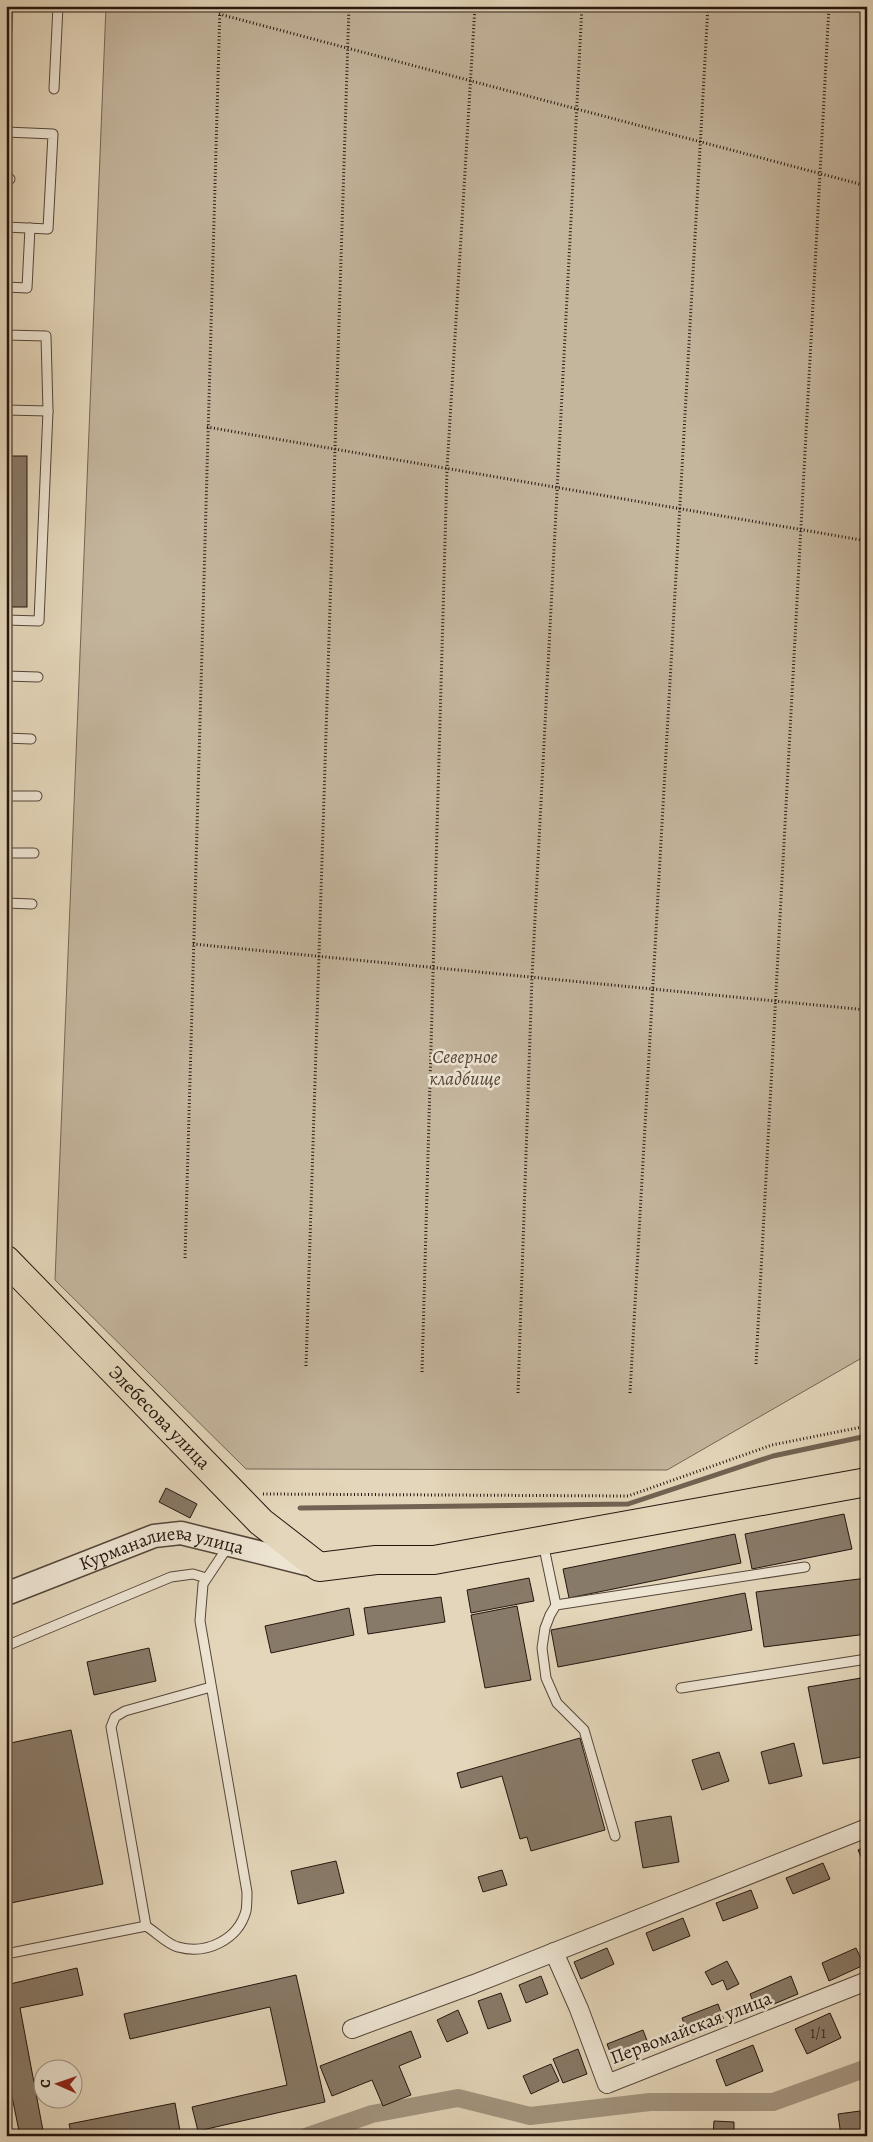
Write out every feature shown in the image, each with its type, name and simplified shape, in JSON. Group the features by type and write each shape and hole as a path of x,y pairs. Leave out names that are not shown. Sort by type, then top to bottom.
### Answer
{"main road":[{"name":"Элебесова улица","path":"10,1273 261,1522 319,1567"},
{"path":"319,1567 376,1560 434,1560 867,1482"}],"street":[{"name":"Курманалиева улица","path":"6,1594 154,1536 181,1533 319,1567"},
{"path":"352,2029 474,1984 867,1828"},
{"name":"Первомайская улица","path":"554,1952 579,2009 607,2084 867,1982"}],"lane":[{"path":"6,46 8,6"},
{"path":"54,89 58,6"},
{"path":"6,132 53,134 48,229 6,227"},
{"path":"6,287 27,288 30,228"},
{"path":"6,335 46,336 48,411 39,621 6,620"},
{"path":"6,410 48,411"},
{"path":"6,676 38,677"},
{"path":"6,738 31,739"},
{"path":"6,796 37,796"},
{"path":"6,853 34,854"},
{"path":"6,903 32,904"},
{"path":"542,1540 556,1605 545,1628 542,1648 546,1678 557,1704 584,1730 615,1836"},
{"path":"6,1954 146,1926 177,1947 205,1950 219,1945 237,1928 246,1911 247,1892 200,1621 200,1604 206,1578 230,1545"},
{"path":"556,1605 804,1568"},
{"path":"6,1646 171,1577 193,1574 206,1578"},
{"path":"681,1688 867,1659"},
{"path":"146,1926 111,1727 115,1717 125,1711 211,1687"}],"path":[{"path":"185,1258 220,6"},
{"path":"306,1366 349,6"},
{"path":"422,1372 447,469 475,6"},
{"path":"518,1393 532,977 582,6"},
{"path":"630,1393 708,6"},
{"path":"756,1364 829,6"},
{"path":"219,14 867,186"},
{"path":"207,427 867,541"},
{"path":"193,944 867,1010"},
{"path":"254,1494 628,1496 772,1445 867,1426"}],"green space":[{"name":"Северное кладбище","path":"106,6 867,6 867,1355 667,1470 246,1469 55,1280"}],"building":[{"path":"6,456 27,456 27,607 6,607"},
{"path":"166,1488 197,1504 190,1518 159,1502"},
{"path":"844,1514 852,1549 752,1569 745,1534"},
{"path":"735,1534 741,1563 569,1598 563,1569"},
{"path":"529,1578 534,1601 471,1613 467,1590"},
{"path":"867,1578 867,1634 764,1647 756,1592"},
{"path":"745,1593 752,1630 558,1667 551,1630"},
{"path":"441,1597 445,1622 368,1634 364,1608"},
{"path":"517,1606 531,1680 485,1688 471,1615"},
{"path":"349,1608 354,1635 271,1653 265,1626"},
{"path":"149,1648 156,1681 94,1695 87,1662"},
{"path":"867,1677 867,1756 823,1764 808,1687"},
{"path":"71,1730 103,1884 6,1904 6,1744"},
{"path":"580,1738 605,1830 531,1851 527,1837 520,1839 502,1776 461,1788 457,1773"},
{"path":"794,1743 802,1776 769,1784 761,1752"},
{"path":"719,1752 729,1781 702,1790 692,1760"},
{"path":"671,1816 679,1862 643,1868 635,1822"},
{"path":"867,1846 867,1867 866,1868 858,1850"},
{"path":"336,1861 344,1893 298,1904 291,1871"},
{"path":"823,1863 830,1879 793,1894 786,1878"},
{"path":"502,1870 507,1885 483,1892 478,1877"},
{"path":"751,1890 758,1908 723,1921 716,1903"},
{"path":"683,1918 690,1936 653,1951 646,1933"},
{"path":"607,1948 614,1964 581,1979 574,1962"},
{"path":"856,1948 864,1965 829,1981 822,1963"},
{"path":"727,1961 739,1984 727,1990 723,1980 712,1985 705,1972"},
{"path":"77,1968 83,1995 20,2008 32,2072 32,2110 39,2110 44,2136 20,2136 6,2067 6,1985"},
{"path":"296,1975 325,2102 198,2131 192,2107 287,2085 270,2007 130,2039 124,2014"},
{"path":"541,1976 548,1994 526,2003 519,1985"},
{"path":"791,1976 798,1994 757,2011 750,1994"},
{"path":"501,1993 511,2021 488,2029 478,2001"},
{"path":"718,2004 725,2023 689,2037 682,2018"},
{"path":"458,2010 468,2033 447,2042 437,2020"},
{"path":"830,2013 841,2038 807,2054 795,2029"},
{"path":"643,2030 651,2051 615,2065 607,2044"},
{"path":"411,2031 421,2057 399,2066 411,2095 383,2106 372,2080 332,2096 320,2066"},
{"path":"753,2045 763,2071 726,2086 716,2060"},
{"path":"578,2049 587,2074 563,2083 553,2059"},
{"path":"551,2064 559,2081 531,2094 523,2076"},
{"path":"175,2103 180,2131 158,2136 72,2136 69,2124"},
{"path":"860,2111 863,2136 841,2136 838,2114"},
{"path":"714,2121 734,2122 734,2136 713,2136"}],"waterway":[{"path":"300,1508 628,1504 773,1456 867,1436"},
{"path":"308,2136 372,2114 458,2098 530,2116 650,2102 773,2102 867,2068"}]}
